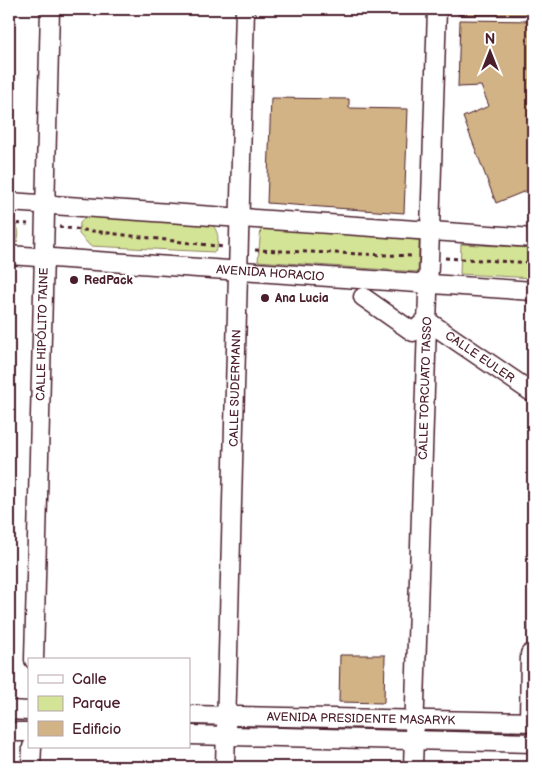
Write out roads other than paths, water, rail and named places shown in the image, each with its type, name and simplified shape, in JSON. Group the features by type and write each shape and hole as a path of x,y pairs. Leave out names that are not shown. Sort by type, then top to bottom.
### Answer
{"street":[{"name":"CALLE HIPÓLITO TAINE","path":"34,658 50,9"},
{"name":"CALLE SUDERMANN","path":"225,767 245,9"},
{"name":"CALLE TORCUATO TASSO","path":"413,767 437,9"},
{"path":"9,202 533,238"},
{"path":"513,236 533,222"},
{"name":"AVENIDA HORACIO","path":"9,255 533,291"},
{"path":"362,297 413,332 426,320"},
{"name":"CALLE EULER","path":"426,320 533,393"},
{"path":"530,654 531,722"},
{"path":"9,710 28,711"},
{"name":"AVENIDA PRESIDENTE MASARYK","path":"190,714 531,722"},
{"path":"9,732 28,732"},
{"name":"AVENIDA PRESIDENTE MASARYK","path":"190,736 533,743"},
{"path":"31,767 32,748"}],"place":[{"name":"RedPack","path":"74,280"},
{"name":"Ana Lucia","path":"265,298"}]}
